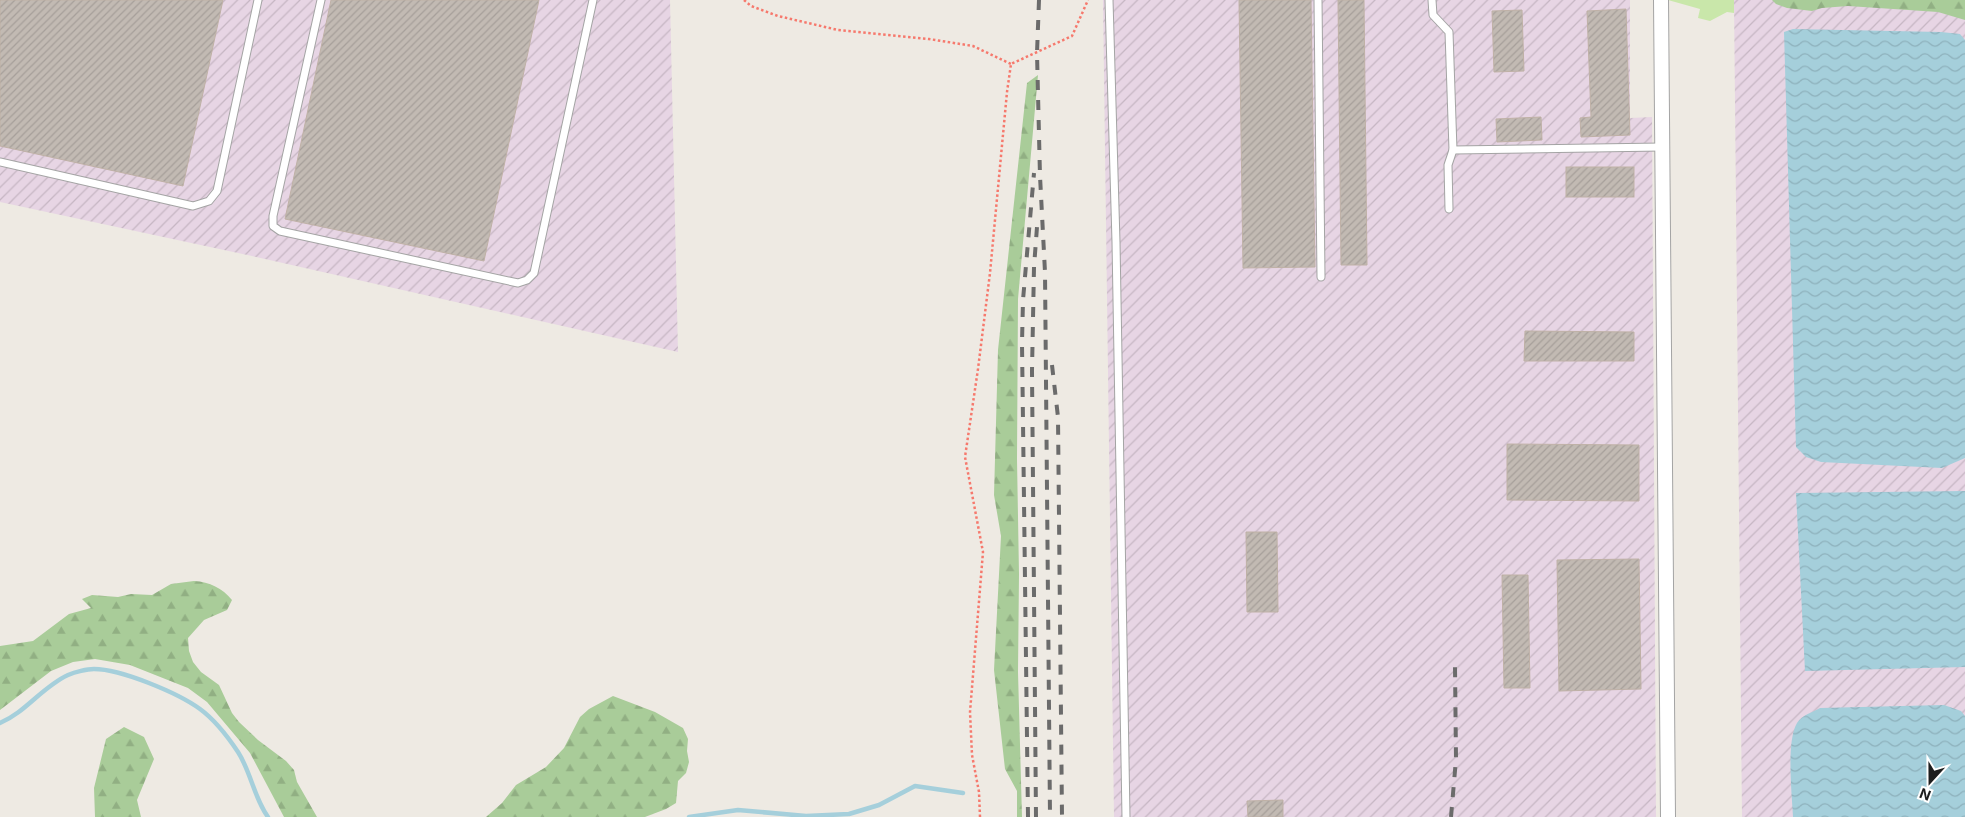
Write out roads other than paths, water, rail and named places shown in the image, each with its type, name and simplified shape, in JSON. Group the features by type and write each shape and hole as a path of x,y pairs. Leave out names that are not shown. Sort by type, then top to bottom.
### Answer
{"street":[{"path":"1661,0 1668,817"}],"lane":[{"path":"0,162 194,206 209,201 218,191 258,0"},
{"path":"320,0 273,216 273,226 280,231 518,283 527,280 534,273 593,0"},
{"path":"1109,0 1116,252 1126,817"},
{"path":"1318,0 1320,277"},
{"path":"1432,0 1433,15 1449,32 1453,150 1448,165 1449,209"},
{"path":"1453,150 1662,147"}],"water":[{"path":"1793,29 1941,32 1960,34 1965,40 1965,458 1942,468 1821,462 1806,457 1796,447 1784,32"},
{"path":"1965,491 1965,667 1805,671 1796,493"},
{"path":"1944,705 1961,711 1965,716 1965,817 1793,817 1790,768 1792,742 1797,723 1802,718 1820,708"}],"waterway":[{"path":"0,723 18,713 50,686 71,674 94,669 134,677 178,696 206,713 216,723 238,752 259,802 268,817"},
{"path":"689,817 738,810 806,816 849,814 879,805 915,786 963,793"}],"railway":[{"path":"1039,0 1037,53 1045,272 1050,817"},
{"path":"1028,817 1022,343 1023,300 1034,173"},
{"path":"1036,817 1032,371 1034,267 1037,227"},
{"path":"1052,365 1058,417 1062,817"},
{"path":"1451,817 1456,759 1455,667"}]}
